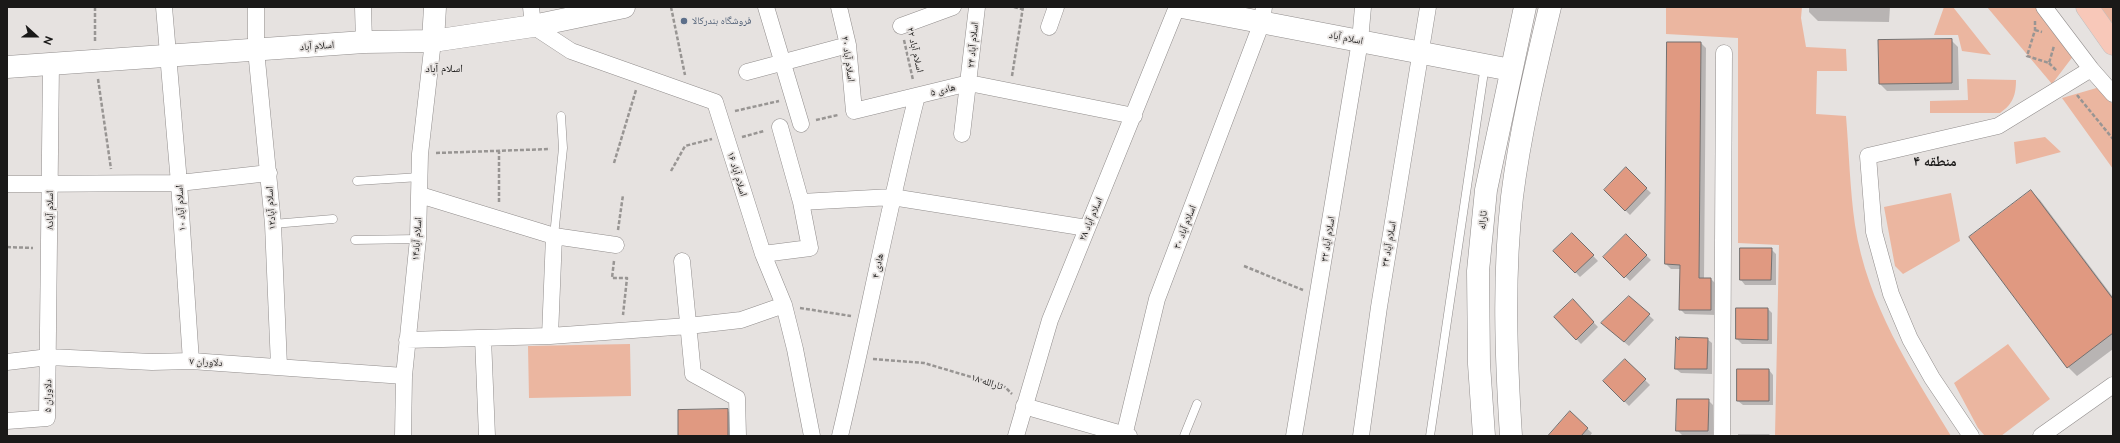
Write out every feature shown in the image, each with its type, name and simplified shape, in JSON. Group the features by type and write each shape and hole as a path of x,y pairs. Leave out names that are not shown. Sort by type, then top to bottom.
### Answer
{"main road":[{"path":"2088,7 2113,44"}],"street":[{"name":"اسلام آباد ۱۰","path":"164,7 179,183 191,361"},
{"name":"اسلام آباد۱۲","path":"256,7 256,50 273,224 278,366"},
{"path":"363,7 364,42"},
{"path":"432,41 435,7"},
{"name":"اسلام آباد","path":"7,67 364,42 432,41 532,17 624,7"},
{"path":"766,7 801,124"},
{"name":"اسلام آباد ۲۰","path":"839,7 848,46 854,111"},
{"path":"901,26 953,7"},
{"name":"اسلام آباد ۲۴","path":"962,134 970,83 977,7"},
{"path":"1049,27 1056,7"},
{"name":"اسلام آباد ۲۸","path":"1016,436 1050,320 1177,7"},
{"name":"اسلام آباد","path":"1182,7 1263,15 1360,41 1511,70"},
{"name":"اسلام آباد ۳۲","path":"1294,436 1360,41 1363,7"},
{"name":"اسلام آباد ۳۴","path":"1361,436 1379,307 1422,53 1428,7"},
{"name":"ثاراله","path":"1484,436 1479,364 1478,271 1486,190 1525,7"},
{"path":"1511,436 1508,381 1507,274 1512,197 1530,89 1550,7"},
{"path":"2044,7 2091,69 2113,94"},
{"name":"اسلام آباد ۳۰","path":"1126,436 1157,299 1263,15"},
{"name":"اسلام آباد ۱۶","path":"532,17 571,51 715,102 763,254 784,305 795,349 812,436"},
{"name":"اسلام آباد۱۴","path":"403,436 404,376 418,239 420,154 432,41"},
{"path":"747,72 848,46"},
{"path":"1722,436 1724,53"},
{"name":"اسلام آباد۸","path":"49,357 52,64"},
{"path":"1971,436 1932,378 1910,339 1891,294 1874,232 1868,156 1998,126 2091,69"},
{"path":"970,83 1134,116"},
{"name":"هادی ۵","path":"854,111 970,83"},
{"name":"هادی ۴","path":"840,436 867,319 892,197 917,96"},
{"path":"763,254 810,248 801,202 780,127"},
{"path":"7,184 179,183 269,173"},
{"path":"420,195 554,236 616,245"},
{"path":"801,202 892,197 1087,228"},
{"path":"550,336 554,236"},
{"path":"682,261 693,374 737,398 738,436"},
{"path":"407,340 550,336 688,326 741,320 784,305"},
{"path":"483,338 487,436"},
{"name":"دلاوران ۷","path":"7,362 49,357 152,362 191,361 404,376"},
{"name":"دلاوران ۵","path":"7,421 47,418 49,357"},
{"path":"2041,436 2058,430 2113,385"},
{"path":"1024,406 1126,436"}],"lane":[{"path":"1430,436 1486,65"},
{"path":"554,236 563,148 562,116"},
{"path":"357,180 420,177"},
{"path":"273,224 332,219"},
{"path":"355,240 418,239"},
{"path":"1184,436 1197,404"}],"path":[{"path":"95,7 96,61 114,183"},
{"path":"672,7 688,92"},
{"path":"1009,91 1023,8 1014,7"},
{"name":"اسلام آباد ۲۲","path":"901,26 917,96"},
{"path":"2049,34 2035,30 2027,56 2049,63 2068,83 2113,139"},
{"path":"2049,63 2054,43"},
{"path":"614,163 640,76"},
{"path":"719,115 793,98"},
{"path":"801,124 854,111"},
{"path":"671,170 685,146 725,136"},
{"path":"420,154 563,148"},
{"path":"499,151 499,219"},
{"path":"7,247 50,248"},
{"path":"1244,266 1318,297"},
{"path":"612,278 626,278 621,331"},
{"path":"784,305 867,319"},
{"name":"ثارالله ۱۸","path":"858,358 924,363 1005,387 1024,406"}],"shaded area":[{"path":"1666,7 1802,7 1801,18 1806,47 1846,49 1847,71 1817,71 1816,114 1846,116 1853,212 1861,254 1869,282 1892,335 1951,436 1775,436 1779,245 1738,243 1738,38 1666,34"},
{"path":"1944,7 1953,7 1991,55 1962,51 1958,35 1934,35"},
{"path":"1987,7 2035,7 2074,55 2052,84"},
{"path":"2096,7 2112,7 2113,28"},
{"path":"1967,79 2016,80 2013,99 2011,103 2000,113 1930,113 1930,101 1968,100"},
{"path":"2100,87 2113,105 2113,169 2062,98"},
{"path":"2045,137 2061,152 2016,164 2014,142"},
{"path":"1951,193 1960,241 1903,274 1895,266 1884,207"},
{"path":"630,344 631,396 529,398 528,346"},
{"path":"2008,344 2050,399 2001,436 1985,436 1978,428 1954,383"}],"building":[{"path":"1952,39 1952,83 1879,84 1878,40"},
{"path":"1667,42 1701,42 1699,278 1711,278 1711,310 1679,310 1680,265 1665,264"},
{"path":"1626,167 1647,188 1625,211 1604,190"},
{"path":"2031,190 2113,299 2113,333 2067,368 1969,237"},
{"path":"1572,233 1594,255 1575,273 1553,251"},
{"path":"1626,234 1647,255 1624,278 1603,257"},
{"path":"1740,248 1772,248 1771,280 1740,280"},
{"path":"1629,296 1650,314 1624,342 1601,323"},
{"path":"1573,299 1594,322 1576,340 1554,317"},
{"path":"1736,308 1768,308 1768,340 1736,339"},
{"path":"1676,337 1679,340 1679,337 1708,338 1707,369 1675,369"},
{"path":"1625,359 1646,379 1624,402 1603,381"},
{"path":"1737,369 1769,369 1769,401 1737,401"},
{"path":"1677,399 1709,399 1708,431 1676,431"},
{"path":"728,409 728,436 678,436 678,410"},
{"path":"1570,411 1588,428 1581,436 1548,436"}],"place":[{"name":"فروشگاه بندرکالا","path":"684,21"}],"district":[{"name":"اسلام آباد","path":"444,69"},
{"name":"منطقه ۴","path":"1935,162"}]}
